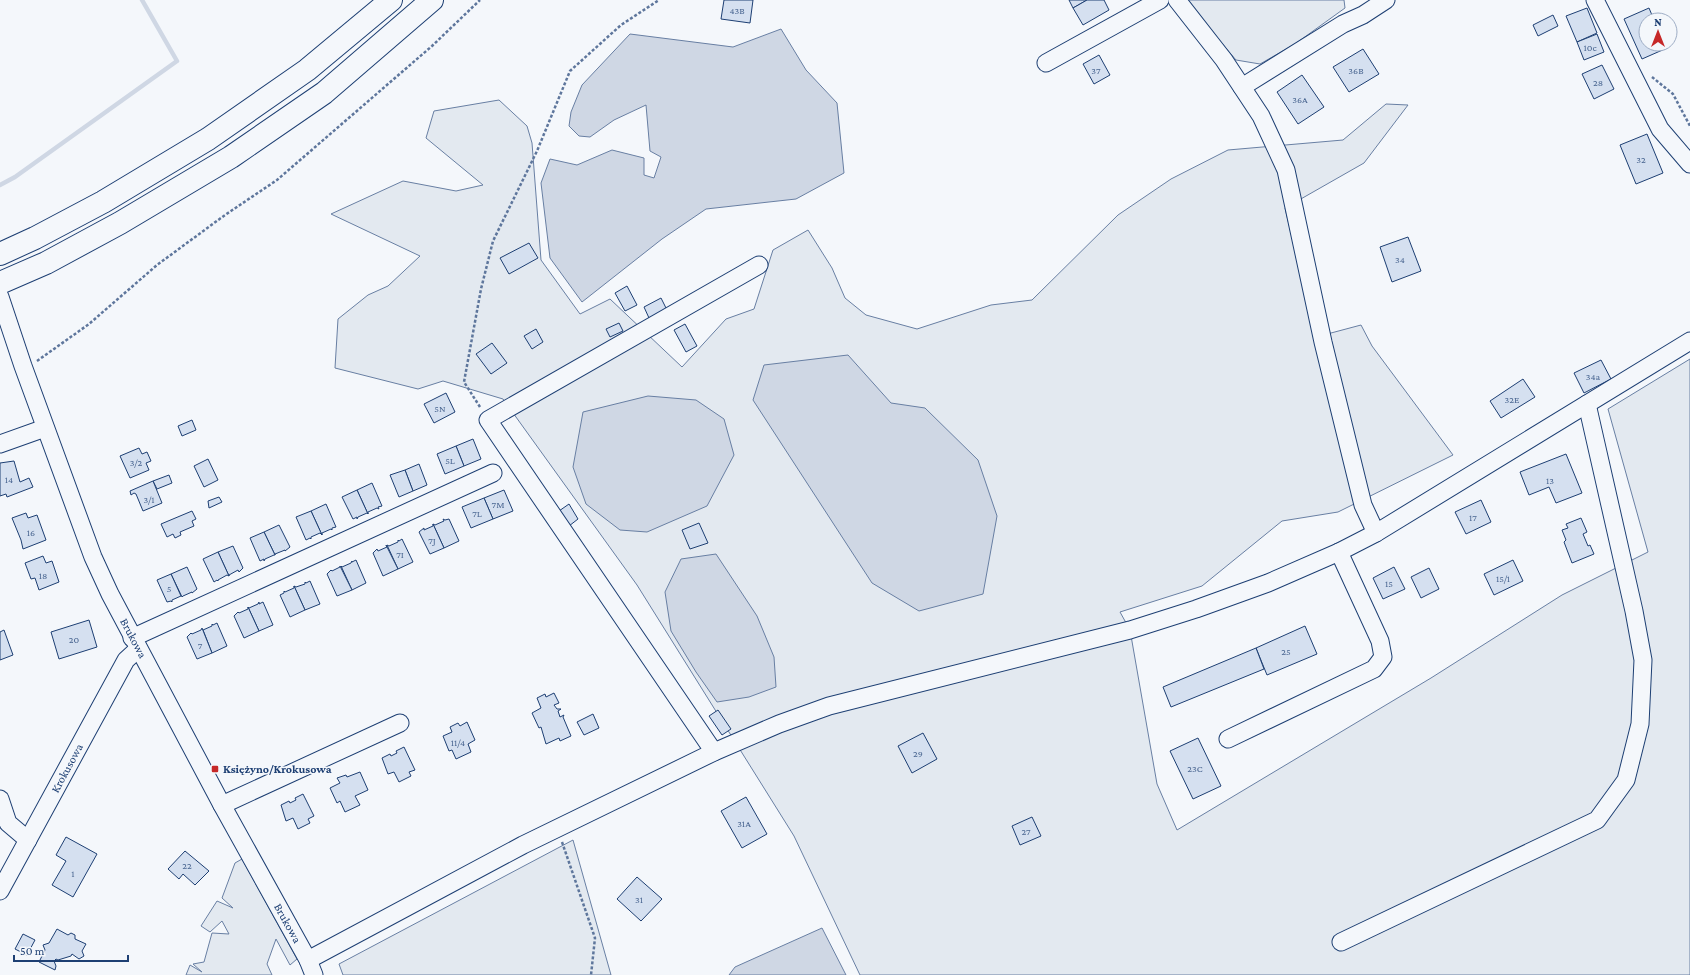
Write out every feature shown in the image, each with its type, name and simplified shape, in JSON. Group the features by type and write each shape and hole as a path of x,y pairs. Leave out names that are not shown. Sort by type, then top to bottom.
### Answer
{"main road":[{"path":"0,254 35,238 103,202 208,139 307,70 391,0"},
{"path":"0,284 46,263 120,224 243,148 324,93 432,0"}],"street":[{"path":"1046,64 1160,0"},
{"path":"1176,0 1224,60 1261,116 1286,170 1321,334 1363,505 1376,533"},
{"path":"1242,87 1386,0"},
{"path":"1595,0 1660,129 1690,164"},
{"path":"714,752 488,420 759,265"},
{"name":"Brukowa","path":"0,298 5,328 23,366 93,557 135,644 311,968"},
{"path":"311,968 522,845 714,752 779,724 829,706 920,682 1114,636 1268,583 1339,552 1376,533 1690,340"},
{"path":"1341,942 1597,820 1626,780 1640,724 1643,660 1634,611 1586,404"},
{"path":"0,444 45,428"},
{"path":"135,644 494,473"},
{"path":"1228,739 1374,669 1383,657 1380,641 1339,552"},
{"name":"Krokusowa","path":"0,891 135,644"},
{"path":"222,805 400,723"},
{"path":"0,799 8,823 28,840"}],"path":[{"path":"23,366 50,352 89,324 157,265 225,215 277,180 432,46 480,0"},
{"path":"488,420 464,382 481,289 493,240 537,151 570,71 621,25 659,0"},
{"path":"1650,76 1673,94 1690,126"},
{"path":"561,838 596,938 591,975"}],"shaded area":[{"path":"1185,0 1344,0 1345,8 1295,44 1260,64 1236,60"},
{"path":"781,29 806,70 837,103 844,173 796,199 706,209 662,239 582,302 550,258 541,183 550,159 577,165 612,150 644,158 644,175 654,178 661,157 650,151 646,105 614,120 590,137 579,136 569,126 571,112 582,85 630,34 733,47"},
{"path":"499,100 527,126 532,143 541,260 580,314 610,299 682,367 726,319 754,309 773,250 808,230 832,268 845,298 866,315 917,329 991,305 1032,300 1118,215 1171,179 1228,150 1343,140 1386,104 1408,105 1364,163 1285,208 1316,337 1361,325 1372,346 1453,455 1338,512 1282,521 1202,586 1120,612 1130,630 1157,784 1177,830 1431,678 1562,595 1648,552 1608,409 1690,359 1690,975 860,975 794,836 637,585 503,399 443,381 418,389 335,368 338,319 368,295 388,286 420,256 331,214 403,181 456,191 483,185 426,138 434,111"},
{"path":"848,355 891,403 925,408 978,460 997,516 983,594 919,611 872,583 753,400 764,365"},
{"path":"648,396 696,400 724,419 734,455 707,506 647,532 620,530 586,504 573,467 583,412"},
{"path":"716,554 757,616 774,657 776,687 749,697 717,702 696,672 671,631 665,592 681,559"},
{"path":"573,840 611,975 343,975 339,964"},
{"path":"242,859 297,959 290,965 276,939 267,964 272,975 186,975 190,965 202,972 193,964 204,962 212,933 229,934 222,921 210,932 201,926 217,901 233,908 222,898 235,863"},
{"path":"822,928 846,975 729,975 735,967"}],"building":[{"path":"724,0 753,0 750,23 721,19"},
{"path":"1069,0 1087,0 1073,8"},
{"path":"1087,0 1104,0 1109,10 1083,25 1073,8"},
{"path":"1587,8 1597,33 1577,42 1566,16"},
{"path":"1649,8 1651,12 1640,12"},
{"path":"1638,13 1638,50 1624,19"},
{"path":"1553,15 1558,26 1538,36 1533,25"},
{"path":"1597,34 1604,52 1584,60 1577,42"},
{"path":"1363,49 1379,74 1349,92 1333,67"},
{"path":"1639,52 1658,52 1642,59"},
{"path":"1099,55 1110,75 1094,84 1083,64"},
{"path":"1602,65 1614,89 1594,99 1582,74"},
{"path":"1302,75 1324,107 1298,124 1277,92"},
{"path":"1647,134 1663,173 1636,184 1620,145"},
{"path":"1408,237 1421,271 1392,282 1380,247"},
{"path":"529,243 538,258 509,274 500,258"},
{"path":"627,286 637,305 625,311 615,293"},
{"path":"661,298 667,310 649,318 644,307"},
{"path":"619,323 623,331 610,337 606,329"},
{"path":"685,324 697,346 686,352 674,330"},
{"path":"536,329 543,342 532,349 524,336"},
{"path":"492,343 507,363 491,374 476,354"},
{"path":"1601,360 1611,379 1584,393 1574,373"},
{"path":"1523,379 1535,397 1501,418 1490,401"},
{"path":"446,393 455,412 434,423 424,404"},
{"path":"192,420 196,430 182,436 178,426"},
{"path":"473,439 481,459 464,466 456,446"},
{"path":"456,446 464,466 445,474 437,454"},
{"path":"139,448 142,454 147,452 151,461 146,463 149,470 130,478 120,456"},
{"path":"1566,454 1582,493 1556,503 1549,487 1529,495 1520,472"},
{"path":"208,459 218,480 204,487 194,466"},
{"path":"14,461 20,482 29,478 33,487 7,497 6,494 0,496 0,463"},
{"path":"419,464 427,485 413,491 405,470"},
{"path":"405,470 413,491 399,497 390,475"},
{"path":"169,475 172,483 157,489 153,481"},
{"path":"153,481 162,503 143,511 136,494 134,493 131,495 130,491"},
{"path":"372,483 382,506 378,507 379,509 377,508 368,512 368,514 357,490"},
{"path":"357,490 368,514 367,513 358,517 357,519 357,517 353,519 342,497"},
{"path":"504,490 513,511 493,519 484,498"},
{"path":"219,497 222,502 209,508 208,501"},
{"path":"484,498 493,519 471,528 462,507"},
{"path":"1481,500 1491,522 1466,534 1455,512"},
{"path":"326,504 336,527 322,533 322,535 311,511"},
{"path":"569,504 578,519 569,526 559,511"},
{"path":"192,511 196,519 192,521 194,526 180,532 181,535 175,538 173,534 167,537 161,524"},
{"path":"311,511 322,535 320,533 311,537 311,539 306,540 296,517"},
{"path":"26,513 28,518 37,515 46,540 23,549 12,518"},
{"path":"1581,518 1587,532 1583,534 1588,546 1590,545 1594,554 1572,563 1564,542 1566,540 1562,530 1568,528 1566,524"},
{"path":"443,519 449,519 459,541 444,548 433,524 435,525 444,521"},
{"path":"699,523 708,543 690,549 682,530"},
{"path":"433,524 444,548 430,554 419,532 424,528 424,530 433,526"},
{"path":"279,525 290,547 275,555 264,532"},
{"path":"264,532 275,555 265,559 264,561 264,559 260,561 250,538"},
{"path":"402,539 413,562 398,569 387,545 389,546"},
{"path":"233,546 243,568 239,572 238,570 229,576 218,552"},
{"path":"387,547 398,569 383,576 373,553 377,549 378,551"},
{"path":"218,552 229,576 227,575 214,582 203,559"},
{"path":"43,556 46,563 52,561 59,582 39,590 35,578 31,579 25,563"},
{"path":"356,560 366,583 352,590 341,566 342,567"},
{"path":"1513,560 1523,581 1494,595 1484,574"},
{"path":"340,566 352,590 337,596 327,574 331,570 332,571"},
{"path":"187,567 197,589 182,597 171,574"},
{"path":"1394,567 1405,589 1383,599 1373,578"},
{"path":"1429,568 1439,589 1421,598 1411,577"},
{"path":"171,574 181,596 172,600 172,602 167,602 157,580"},
{"path":"310,581 320,604 305,610 294,586 296,587"},
{"path":"294,586 305,610 290,617 280,595 284,593 284,591 285,592 294,588"},
{"path":"259,602 259,604 263,602 273,625 259,631 248,607 249,608 258,604"},
{"path":"248,607 259,631 244,638 234,616 238,612 239,613 248,609"},
{"path":"89,620 97,647 59,659 51,632"},
{"path":"217,623 227,646 212,653 203,630 212,626 212,624"},
{"path":"1305,626 1317,654 1267,675 1256,648"},
{"path":"202,628 212,653 197,659 187,637 191,633 192,634 201,630"},
{"path":"4,630 13,655 0,660 0,632"},
{"path":"1256,648 1264,669 1171,707 1163,687"},
{"path":"554,693 559,703 554,705 557,709 561,709 558,711 560,717 564,715 563,717 571,736 560,741 559,738 546,744 541,727 539,728 532,713 541,708 537,698 545,694 546,697"},
{"path":"718,710 731,729 722,735 709,716"},
{"path":"593,714 599,728 584,735 577,722"},
{"path":"467,722 475,740 468,744 471,752 456,759 452,750 449,751 443,736 452,732 450,727 458,723 460,726"},
{"path":"923,733 937,759 912,773 898,746"},
{"path":"1198,738 1221,786 1193,799 1170,751"},
{"path":"404,747 415,770 409,772 411,776 399,782 394,772 388,774 382,758 390,754 391,756 397,753 396,751"},
{"path":"360,772 368,790 355,796 360,805 345,812 340,801 337,803 330,788 340,783 337,778 346,775 347,777"},
{"path":"303,794 314,816 308,819 310,823 298,829 293,818 286,821 281,805 289,801 290,803 296,800 295,798"},
{"path":"746,797 767,834 742,848 721,811"},
{"path":"1032,817 1041,836 1020,845 1012,826"},
{"path":"66,837 97,854 73,897 52,885 66,861 56,855"},
{"path":"185,851 209,871 195,885 183,874 179,879 168,869"},
{"path":"637,877 662,899 641,921 617,899"},
{"path":"57,929 68,935 71,933 75,935 75,939 86,944 82,951 84,956 79,959 72,954 71,956 58,960 56,959 54,961 56,966 55,970 39,962 45,950 43,945 49,943"},
{"path":"23,934 35,940 27,955 15,949"}],"waterway":[{"path":"0,185 15,177 177,61 142,0"}],"place":[{"name":"Księżyno/Krokusowa","path":"215,769"}]}
